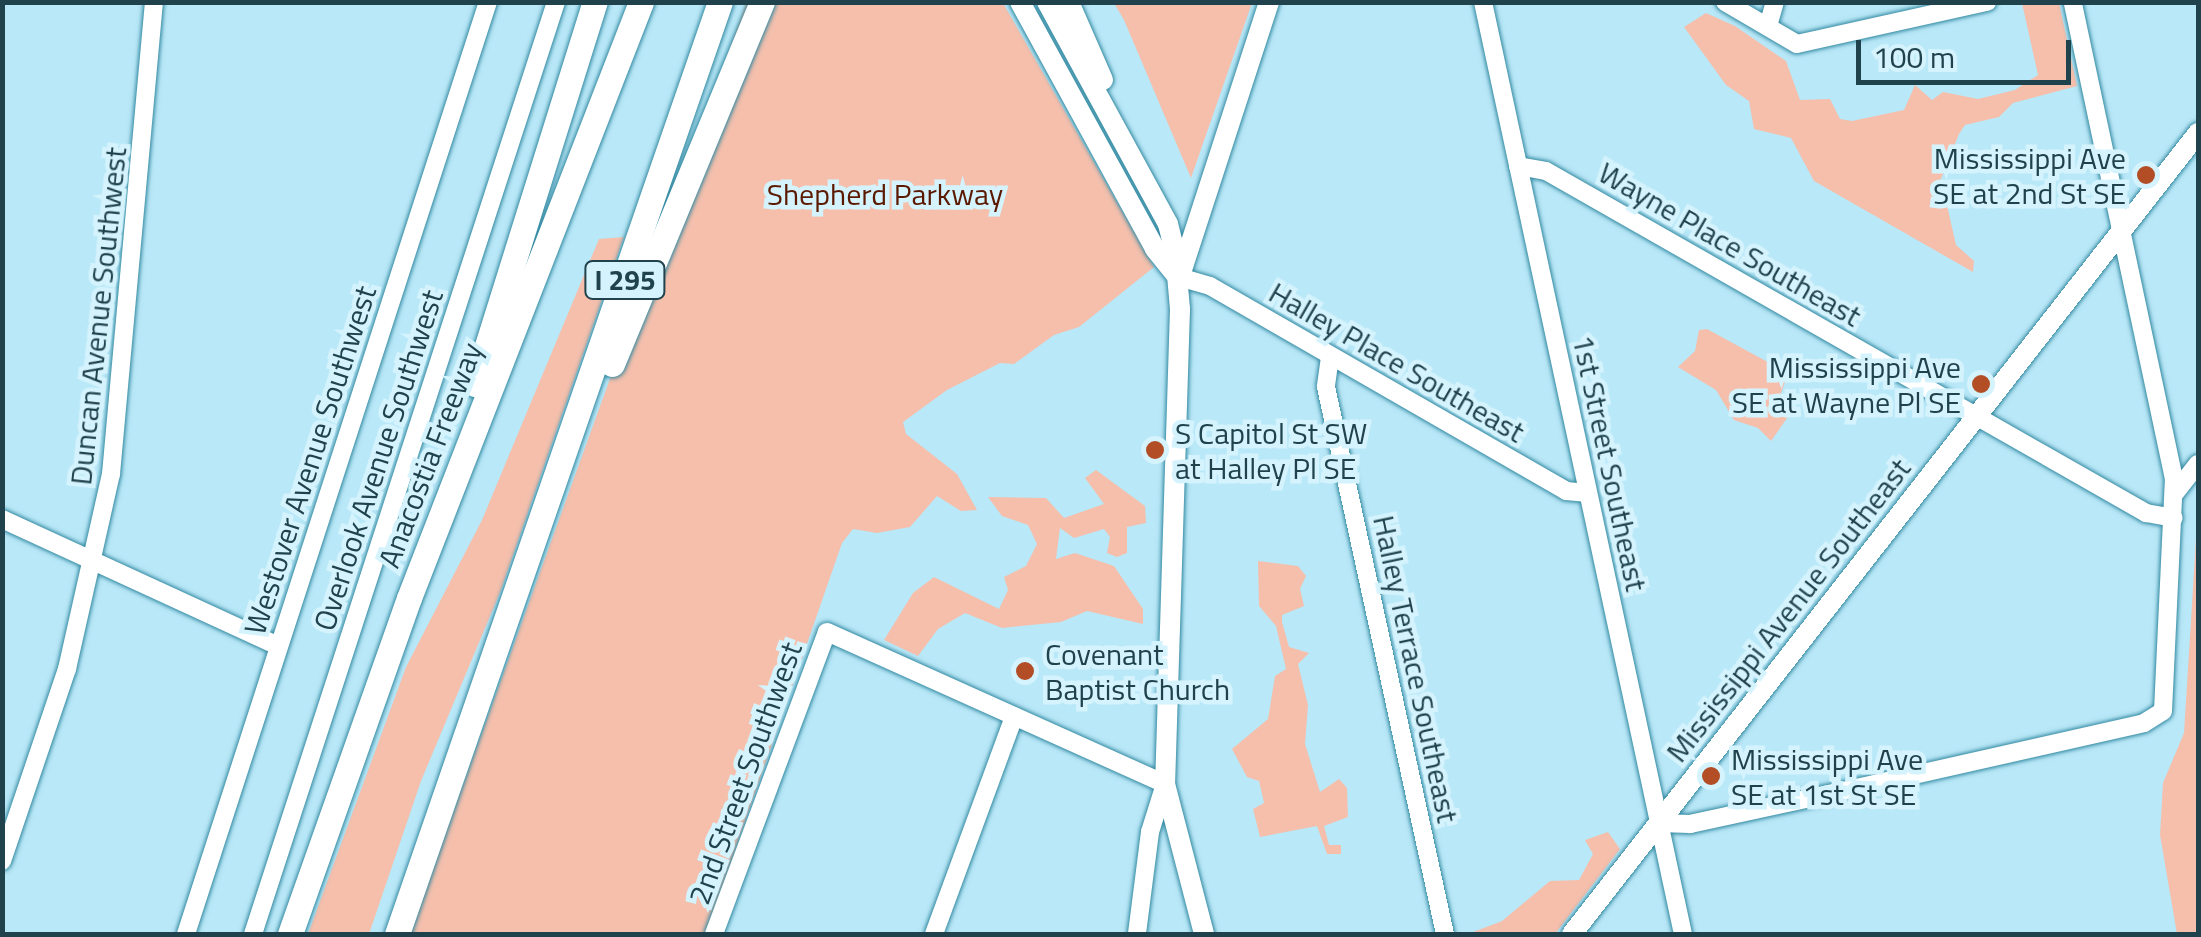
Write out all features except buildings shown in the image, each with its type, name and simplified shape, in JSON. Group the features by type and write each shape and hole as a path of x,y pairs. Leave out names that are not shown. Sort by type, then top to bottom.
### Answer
{"highway":[{"path":"448,500 464,419 596,2"},
{"name":"Anacostia Freeway","path":"290,934 448,500 641,2"},
{"name":"I 295","path":"397,934 720,2"},
{"path":"528,557 572,469 762,2"}],"main road":[{"path":"1020,2 1155,249 1179,278"},
{"path":"1047,2 1168,224 1179,278 1165,784 1204,934"},
{"path":"1069,2 1124,143"},
{"path":"1179,278 1268,2"},
{"name":"Mississippi Avenue Southeast","path":"1572,934 2198,133"}],"street":[{"name":"Duncan Avenue Southwest","path":"2,861 62,688 93,558 124,383 154,2"},
{"name":"Westover Avenue Southwest","path":"186,934 488,2"},
{"name":"Overlook Avenue Southwest","path":"253,934 556,2"},
{"name":"1st Street Southeast","path":"1483,2 1683,934"},
{"path":"1725,2 1797,44 1987,2"},
{"path":"1768,26 1775,2"},
{"path":"1659,823 1690,824 2149,722 2168,698 2175,493 2073,2"},
{"name":"Wayne Place Southeast","path":"1518,166 1556,176 2146,514 2174,518"},
{"name":"Halley Place Southeast","path":"1179,278 1210,286 1570,493 1588,493"},
{"name":"Halley Terrace Southeast","path":"1330,357 1326,387 1444,934"},
{"path":"2175,493 2198,464"},
{"path":"2,519 278,646"},
{"name":"2nd Street Southwest","path":"714,934 827,632 1014,716"},
{"path":"934,934 1014,716 1165,784 1150,832 1137,934"}],"green space":[{"name":"Shepherd Parkway","path":"746,3 1003,3 1154,267 1079,327 1054,335 1014,364 1000,363 947,390 903,422 906,434 957,474 977,510 961,511 937,496 910,527 877,533 853,529 842,543 706,934 409,934"},
{"path":"1114,3 1252,3 1191,178 1124,20"},
{"path":"2022,3 2059,3 2077,86 2013,103 1999,117 1965,125 1959,134 1941,179 1956,245 1974,261 1973,272 1814,181 1791,138 1754,129 1749,101 1726,85 1684,27 1706,13 1735,26 1786,61 1800,100 1830,99 1840,119 1852,121 1904,110 1915,85 1932,100 1943,92 1978,99 2015,90 2038,75"},
{"path":"624,237 501,590 421,781 369,934 308,934 406,667 482,520 599,239"},
{"path":"1707,329 1788,373 1779,399 1790,414 1771,441 1758,428 1734,420 1716,390 1678,367 1695,351 1699,330"},
{"path":"1096,470 1145,506 1146,523 1127,527 1127,553 1117,557 1107,553 1110,537 1104,529 1074,538 1060,528 1056,559 1075,553 1114,566 1143,609 1143,624 1087,611 1061,622 1002,628 965,613 938,629 918,656 884,640 913,593 934,577 999,609 1008,590 1004,577 1026,566 1037,544 1028,525 1002,516 988,497 1046,498 1064,518 1104,504 1085,478"},
{"path":"2198,507 2198,934 2177,934 2160,835 2163,783 2184,733"},
{"path":"1258,561 1298,566 1306,576 1300,589 1304,606 1282,615 1282,622 1289,647 1309,653 1298,664 1308,705 1305,744 1320,792 1339,779 1347,788 1348,817 1324,826 1329,845 1341,845 1341,854 1327,854 1317,826 1260,837 1253,809 1264,803 1259,781 1247,777 1232,749 1268,719 1275,676 1286,669 1276,626 1259,606"},
{"path":"1608,832 1620,849 1555,934 1468,934 1502,921 1550,881 1579,880 1593,854 1585,840"}],"place":[{"name":"Mississippi Ave SE at 2nd St SE","path":"2146,175"},
{"name":"Mississippi Ave SE at Wayne Pl SE","path":"1981,384"},
{"name":"S Capitol St SW at Halley Pl SE","path":"1155,450"},
{"name":"Covenant Baptist Church","path":"1025,671"},
{"name":"Mississippi Ave SE at 1st St SE","path":"1711,776"}]}
